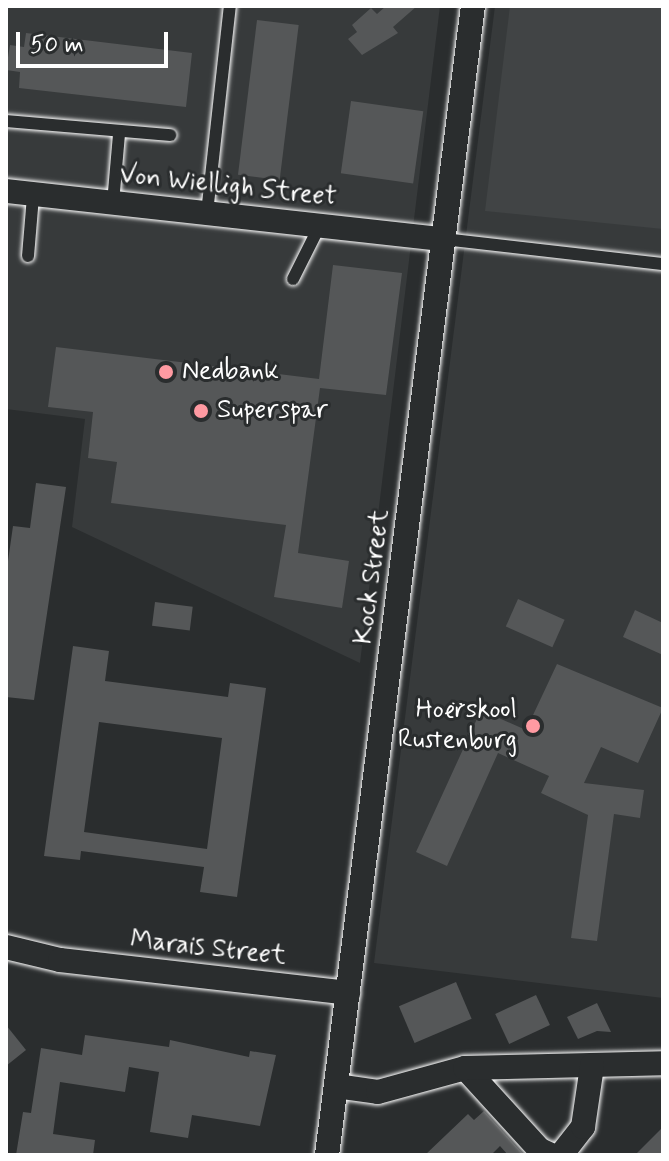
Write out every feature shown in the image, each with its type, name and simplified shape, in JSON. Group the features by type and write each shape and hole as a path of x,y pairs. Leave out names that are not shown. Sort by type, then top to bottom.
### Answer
{"street":[{"name":"Kock Street","path":"327,1155 473,6"},
{"name":"Von Wielligh Street","path":"6,191 443,239"},
{"name":"Marais Street","path":"6,947 60,960"},
{"name":"Marais Street","path":"6,959 60,960 348,993"},
{"path":"336,1086 396,1091 465,1068 663,1063"},
{"path":"561,1155 583,1127 592,1066"},
{"path":"465,1068 540,1150 551,1155"}],"lane":[{"path":"207,213 230,6"},
{"path":"6,121 119,134 170,135"},
{"path":"113,203 119,134"},
{"path":"28,256 33,196"},
{"path":"293,279 320,225"},
{"path":"443,239 663,264"}],"shaded area":[{"path":"6,6 440,6 360,663 72,527 85,419 6,409"},
{"name":"Hoërskool Rustenburg","path":"495,6 663,6 663,998 374,963"},
{"path":"510,6 663,6 663,229 485,211"}],"building":[{"path":"386,6 417,6 393,27 398,33 362,55 348,39 357,32 352,25 371,8 377,14"},
{"path":"257,20 299,25 280,180 238,175"},
{"path":"26,33 192,53 186,107 19,88 20,72 6,70 10,45 24,47"},
{"path":"351,101 423,111 413,183 341,173"},
{"path":"333,265 402,273 386,395 320,388 298,553 349,561 342,608 274,597 286,525 111,503 117,462 88,458 93,412 48,407 56,347 319,379"},
{"path":"36,483 66,487 34,700 6,697 6,575 13,526 30,528"},
{"path":"518,599 565,620 552,647 506,626"},
{"path":"155,602 193,607 190,630 152,626"},
{"path":"635,610 663,623 663,655 623,637"},
{"path":"73,646 109,651 105,681 228,697 230,683 266,688 237,897 200,892 204,867 81,851 80,860 44,856","holes":["99,722 222,738 207,849 84,832"]},
{"path":"557,664 663,708 638,763 601,747 584,783 644,790 640,818 614,814 597,941 571,938 588,815 541,793 549,776 498,753 447,866 416,852 481,710 526,730"},
{"path":"456,982 472,1019 415,1043 399,1006"},
{"path":"536,995 550,1025 509,1044 495,1014"},
{"path":"597,1003 611,1032 597,1031 578,1039 567,1017"},
{"path":"6,1025 26,1050 6,1066"},
{"path":"85,1035 169,1047 170,1040 249,1057 250,1051 276,1055 260,1126 192,1115 188,1138 150,1132 159,1072 129,1067 125,1092 60,1082 53,1134 95,1140 93,1155 16,1155 23,1112 31,1113 41,1048 82,1055"},
{"path":"484,1111 524,1155 508,1155 500,1146 491,1155 425,1155 468,1114 474,1120"},
{"path":"663,1127 663,1155 635,1155"}],"place":[{"name":"Nedbank","path":"166,372"},
{"name":"Superspar","path":"201,411"},
{"name":"Hoërskool Rustenburg","path":"533,726"}]}
